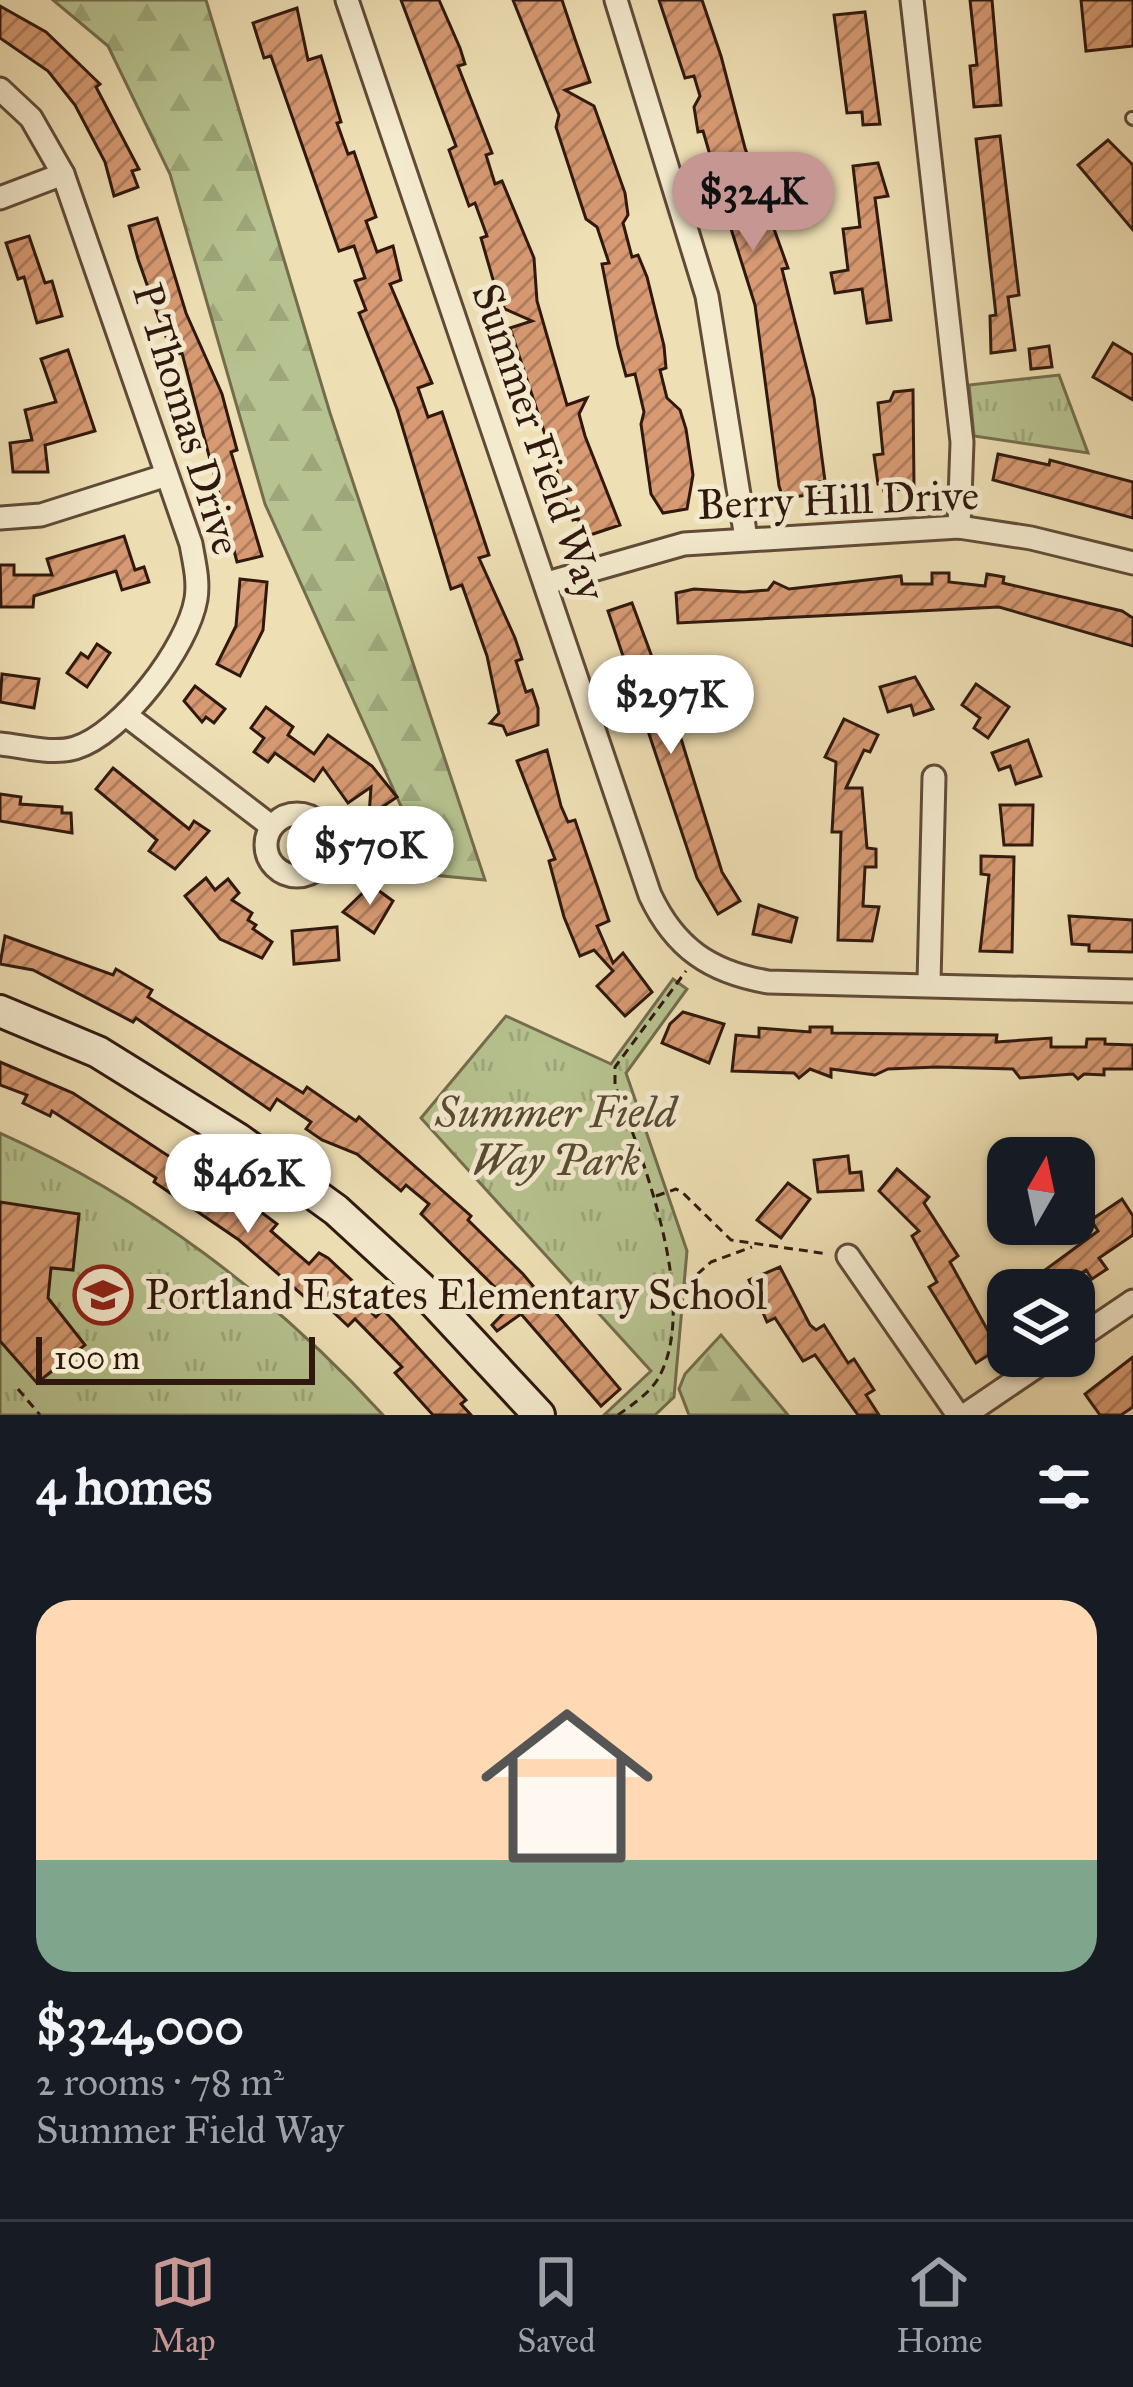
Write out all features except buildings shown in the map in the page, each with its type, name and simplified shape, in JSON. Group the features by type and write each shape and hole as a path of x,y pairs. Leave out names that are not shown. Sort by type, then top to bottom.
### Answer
{"street":[{"name":"Summer Field Way","path":"347,0 650,895 673,936 696,958"},
{"path":"616,0 707,296 746,538"},
{"path":"912,0 960,421 958,527"},
{"name":"P Thomas Drive","path":"0,89 31,118 63,173 191,544 196,602 186,632 126,715 75,748 0,744"},
{"path":"0,198 63,173"},
{"path":"0,518 41,515 164,476"},
{"name":"Berry Hill Drive","path":"547,583 684,544 958,527 1133,562"},
{"path":"126,715 272,826"},
{"path":"928,982 934,777"},
{"path":"696,958 738,977 768,982 928,982 1133,991"},
{"path":"0,1011 98,1052 321,1198 420,1287 539,1415"},
{"path":"848,1256 961,1415 1020,1377"},
{"path":"1095,1327 1133,1301"}],"path":[{"path":"618,1415 657,1383 666,1363 672,1296 656,1196 615,1085 615,1066 696,958"},
{"path":"656,1196 676,1189 731,1240 848,1256"},
{"path":"672,1296 711,1262 754,1246"},
{"path":"18,1389 40,1415"}],"green space":[{"path":"53,0 206,0 330,413 485,880 432,875 265,504 170,174 108,46"},
{"path":"1059,375 1088,453 974,436 969,385"},
{"name":"Summer Field Way Park","path":"673,979 687,989 626,1073 687,1251 674,1397 655,1415 604,1415 651,1371 421,1118 506,1016 611,1064"},
{"path":"0,1133 106,1188 206,1254 299,1331 383,1415 0,1415"},
{"path":"721,1335 788,1415 689,1415 679,1389 685,1374"}],"place":[{"name":"Portland Estates Elementary School","path":"103,1295"}]}
